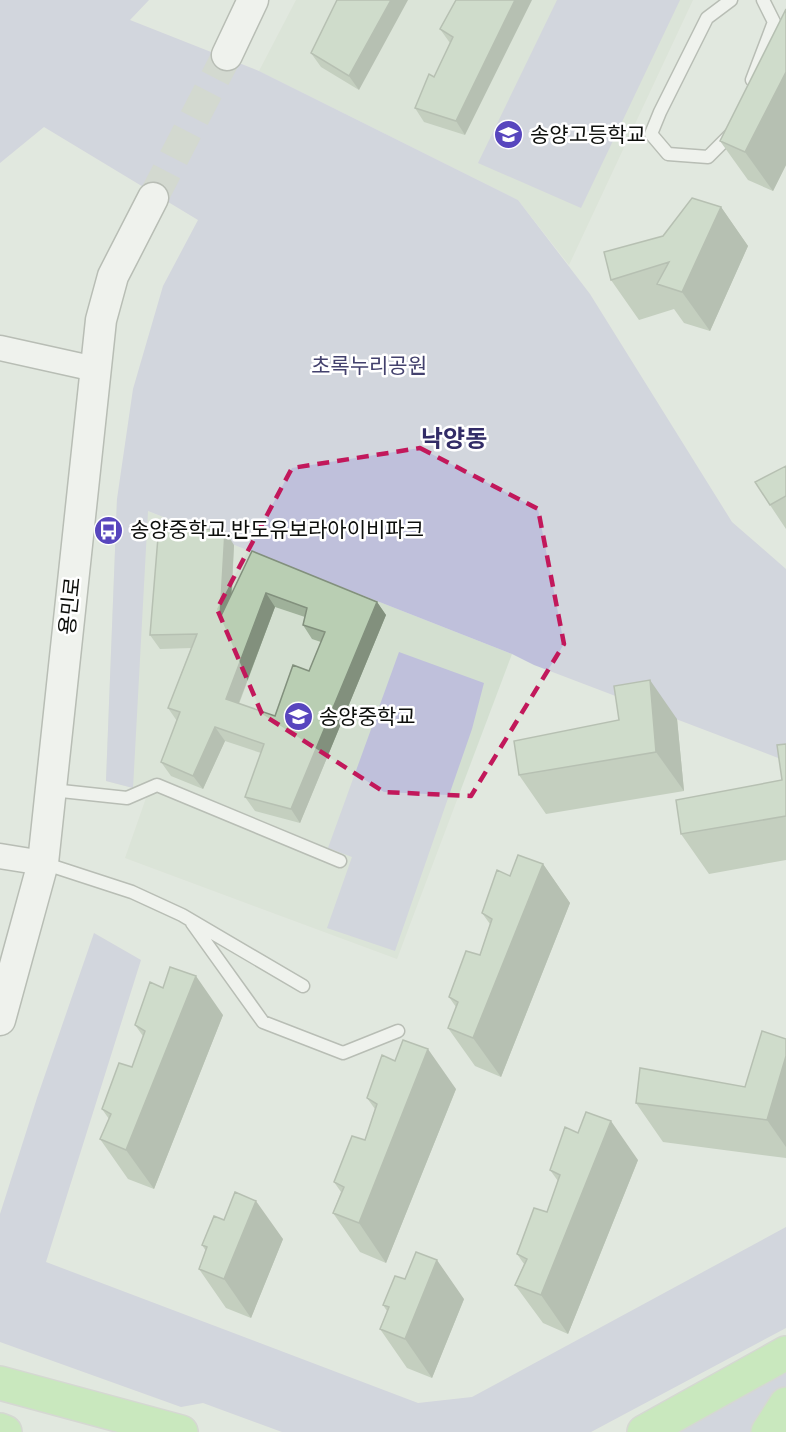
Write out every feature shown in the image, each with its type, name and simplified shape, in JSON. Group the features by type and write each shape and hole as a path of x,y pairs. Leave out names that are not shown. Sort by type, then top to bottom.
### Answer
{"highway":[{"path":"644,1432 786,1353"},
{"path":"0,1383 163,1431"},
{"path":"768,1432 786,1404"},
{"path":"0,1430 5,1432"}],"street":[{"path":"227,55 253,0"},
{"name":"용민로","path":"0,1020 43,864 101,320 112,276 153,198"},
{"path":"0,348 95,369"},
{"path":"0,856 43,864"}],"lane":[{"path":"731,0 707,18 651,134 668,154 708,157 732,133 736,122"},
{"path":"748,89 774,22 763,0"},
{"path":"51,790 127,798 157,785 340,861"},
{"path":"43,864 132,892 190,920 303,986"},
{"path":"190,920 263,1022 343,1053 398,1031"}],"highlighted area":[{"path":"420,448 538,509 564,644 471,796 384,792 262,714 217,609 292,468"}],"shaded area":[{"name":"송양고등학교","path":"296,0 693,0 569,265 518,200 259,71"},
{"name":"송양중학교","path":"117,499 512,654 397,959 125,858 146,798 133,788 106,781"}],"green space":[{"name":"초록누리공원","path":"0,0 149,0 130,20 259,71 518,200 590,294 732,522 786,569 786,761 534,665 512,654 148,511 133,788 106,781 117,499 133,389 163,286 198,220 44,127 0,163"},
{"path":"557,0 680,0 581,208 478,163"},
{"path":"399,652 484,683 472,729 395,951 327,928 352,857 328,848"},
{"path":"94,933 141,960 46,1262 418,1403 472,1397 786,1227 786,1328 591,1432 282,1432 203,1403 181,1407 0,1342 0,1214"},
{"path":"786,1367 786,1391 754,1432 661,1432"}],"building":[{"path":"337,0 391,0 349,76 311,53"},
{"path":"456,0 515,0 456,121 415,108 429,74 434,77 453,37 440,29"},
{"path":"786,9 786,72 745,152 720,141"},
{"path":"692,198 721,207 682,292 657,284 669,262 611,280 604,252 663,236"},
{"path":"786,466 786,496 770,505 755,482"},
{"path":"159,525 225,531 220,618 252,551 377,602 291,809 245,797 264,744 215,727 193,776 161,762 180,712 168,708 197,634 150,635","holes":["266,593 307,608 303,625 325,632 309,671 293,665 275,716 226,699"]},
{"path":"650,680 656,752 519,775 514,741 619,720 614,686"},
{"path":"786,744 786,816 681,834 676,800 782,780 777,745"},
{"path":"518,855 543,864 473,1038 448,1028 458,1002 449,997 466,951 480,955 492,919 482,913 497,870 510,876"},
{"path":"170,967 196,976 126,1150 100,1139 111,1114 102,1109 119,1063 132,1067 145,1031 135,1025 150,982 163,988"},
{"path":"762,1031 786,1039 786,1056 767,1120 636,1103 640,1068 745,1087"},
{"path":"403,1040 428,1049 359,1223 333,1213 344,1187 334,1182 352,1136 365,1140 377,1104 367,1098 382,1055 395,1061"},
{"path":"586,1112 611,1121 541,1295 515,1285 527,1259 517,1254 534,1208 547,1212 560,1175 550,1170 565,1127 578,1133"},
{"path":"235,1192 256,1201 224,1279 199,1269 207,1247 202,1245 214,1216 224,1220"},
{"path":"416,1252 437,1260 405,1339 380,1329 389,1307 383,1305 395,1276 405,1279"}],"tunnel":[{"path":"153,198 227,55"}],"place":[{"name":"송양고등학교","path":"509,135"},
{"name":"송양중학교.반도유보라아이비파크","path":"109,530"},
{"name":"송양중학교","path":"298,717"}],"district":[{"name":"낙양동","path":"454,438"}]}
